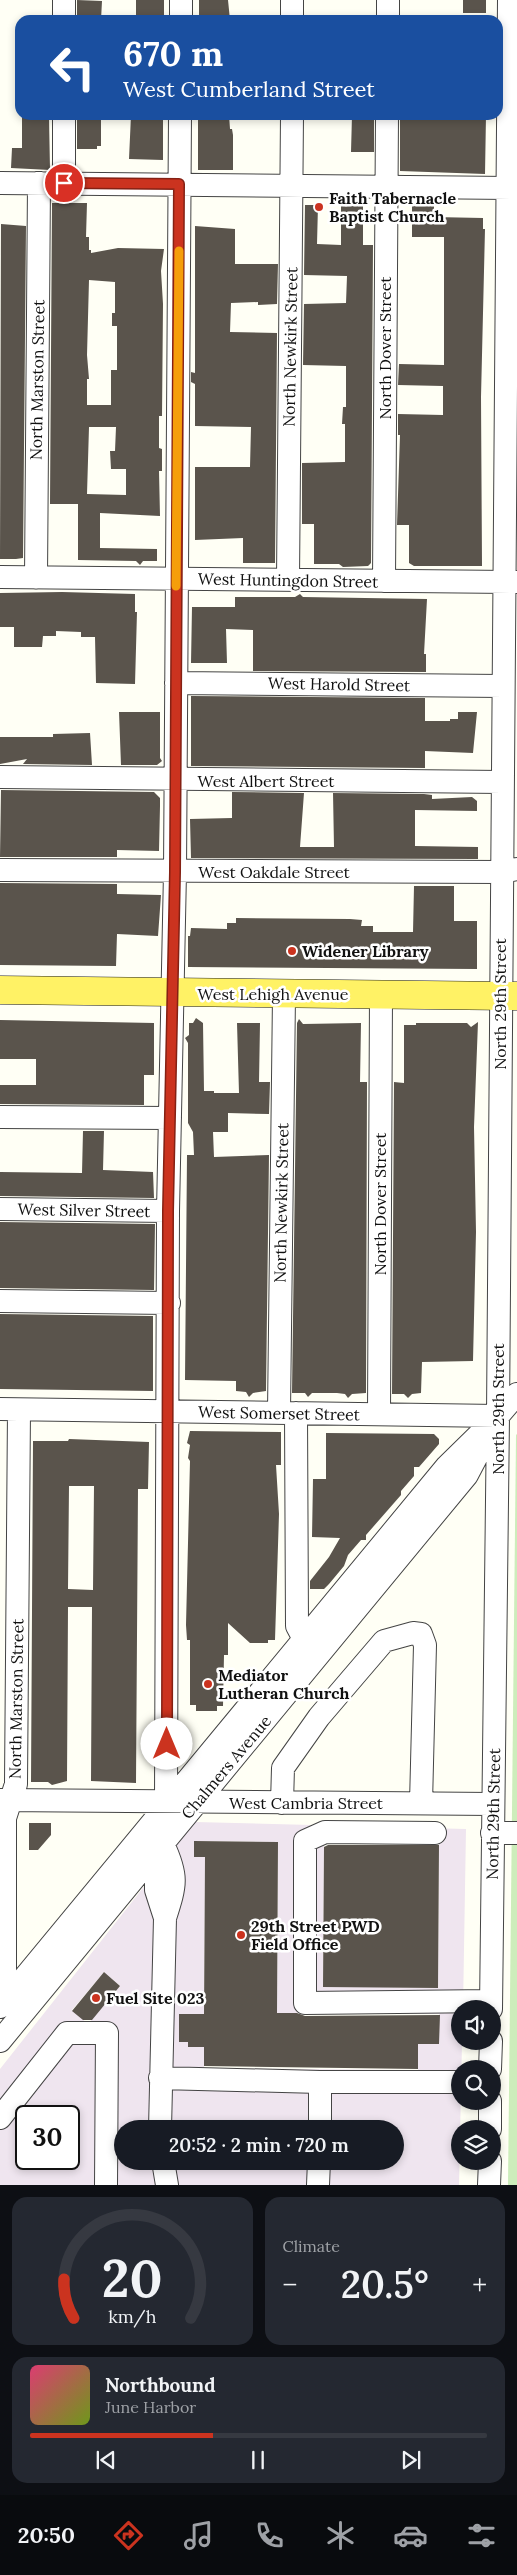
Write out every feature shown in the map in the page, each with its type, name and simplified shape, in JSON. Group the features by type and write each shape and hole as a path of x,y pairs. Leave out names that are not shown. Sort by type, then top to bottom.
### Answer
{"main road":[{"name":"West Lehigh Avenue","path":"0,990 284,995 508,996"}],"street":[{"path":"64,0 64,15"},
{"path":"181,0 181,15"},
{"path":"292,0 292,15"},
{"path":"388,0 388,15"},
{"name":"North 29th Street","path":"491,2000 498,1416 508,996 509,870 502,782 503,686 510,582 512,188 509,0"},
{"path":"64,120 64,183"},
{"path":"160,2120 165,1918 174,1889 174,1867 163,1844 166,1803 169,1411 168,1211 171,993 175,872 174,780 180,120"},
{"name":"North Newkirk Street","path":"288,580 292,120"},
{"name":"North Dover Street","path":"384,581 387,120"},
{"path":"0,183 512,188"},
{"name":"North Marston Street","path":"36,578 39,183"},
{"name":"West Huntingdon Street","path":"0,577 510,582"},
{"name":"West Harold Street","path":"176,683 503,686"},
{"name":"West Albert Street","path":"0,777 502,782"},
{"name":"West Oakdale Street","path":"0,870 175,872 509,870"},
{"name":"North Dover Street","path":"379,1414 381,994"},
{"name":"North Newkirk Street","path":"284,995 287,1413 297,1626 312,1646"},
{"path":"0,1117 170,1118"},
{"name":"West Silver Street","path":"0,1209 168,1211"},
{"path":"0,1301 169,1303"},
{"name":"Chalmers Avenue","path":"0,2041 13,2003 166,1803 467,1475 498,1416 516,1396"},
{"name":"North Marston Street","path":"9,1410 16,1784 5,1800 5,1980 13,2003"},
{"name":"West Somerset Street","path":"9,1410 498,1416"},
{"path":"282,1804 283,1768 319,1717 384,1641 393,1636 413,1633 420,1634 425,1645 421,1804"},
{"name":"Chalmers Avenue","path":"13,2003 163,1844 196,1804 312,1646"},
{"name":"West Cambria Street","path":"5,1800 196,1804 493,1804"},
{"path":"435,1833 325,1832 305,1841 305,2003 451,2005"},
{"path":"492,1833 517,1833"},
{"path":"0,2118 67,2033 107,2033 106,2185"},
{"path":"160,2078 320,2082 451,2082"},
{"path":"320,2082 320,2120"},
{"path":"164,2170 167,2185"},
{"path":"318,2185 319,2170"},
{"path":"489,2185 490,2170"}],"shaded area":[{"path":"195,1822 466,1829 463,2000 451,2000 451,2050 462,2050 462,2060 451,2060 451,2110 461,2110 460,2120 451,2120 451,2170 459,2170 459,2185 0,2185 0,2069","holes":["194,1841 278,1842 277,2013 439,2014 439,2043 194,2041 194,2047 188,2047 188,2042 204,2014 205,1857 194,1857","324,1843 439,1844 438,1988 323,1986","104,1972 120,1986 88,2024 72,2010","204,2043 418,2045 418,2070 204,2068"]}],"green space":[{"path":"516,1435 517,2185 508,2185"}],"building":[{"path":"77,0 102,1 101,15 77,15"},
{"path":"136,0 164,0 164,15 136,15"},
{"path":"199,0 228,0 230,15 199,15"},
{"path":"463,0 486,0 486,13 463,13"},
{"path":"22,120 49,120 50,170 11,168 12,148 22,148"},
{"path":"77,120 101,120 101,146 97,146 97,149 77,149"},
{"path":"131,120 163,120 163,160 129,159"},
{"path":"198,120 229,120 233,135 233,170 198,170"},
{"path":"352,120 374,120 374,152 351,152"},
{"path":"400,120 486,120 485,174 400,171"},
{"path":"52,203 87,203 86,237 89,237 89,250 91,250 91,253 118,248 164,249 161,271 163,304 162,416 159,416 159,448 162,449 162,471 159,471 160,516 100,513 100,548 157,549 157,561 143,561 140,565 136,561 78,560 78,504 50,504","holes":["89,280 115,282 115,313 112,313 112,326 117,326 117,370 111,370 111,405 87,405 87,379 89,379 87,355","89,427 116,427 115,451 110,451 111,469 126,469 126,495 87,494"]},
{"path":"305,205 318,205 317,244 341,245 341,205 363,205 363,245 373,245 371,563 368,566 343,567 339,564 314,564 314,524 302,524 302,463 345,462 345,424 342,424 343,407 346,407 346,366 303,365 304,304 346,303 347,276 304,275"},
{"path":"412,205 434,205 434,217 483,218 483,229 485,229 481,397 482,566 414,566 409,563 409,525 397,525 400,435 398,435 398,414 443,415 443,386 398,385 399,364 444,365 444,237 412,237"},
{"path":"1,224 26,226 23,558 16,559 0,559"},
{"path":"195,226 235,229 235,264 278,264 277,304 258,305 258,302 231,303 230,332 277,333 275,563 243,563 243,538 195,540 195,467 250,467 251,427 195,426 195,384 191,382 191,372 195,373"},
{"path":"0,593 135,594 135,612 137,612 135,684 96,683 95,637 81,637 81,632 56,631 56,636 43,636 42,647 14,647 14,627 0,627"},
{"path":"300,594 303,597 427,599 424,654 426,654 426,672 253,671 253,630 226,629 227,663 191,663 192,607 235,607 235,597 295,597"},
{"path":"191,696 425,698 425,721 450,721 450,719 458,719 458,712 477,712 473,753 425,751 425,768 191,766"},
{"path":"119,712 160,712 160,758 162,761 157,765 121,765"},
{"path":"90,733 92,765 23,764 27,759 0,764 0,737 53,737 53,734"},
{"path":"1,790 154,792 160,798 159,851 117,850 117,857 0,857"},
{"path":"232,792 304,793 300,847 334,847 333,793 424,794 432,795 432,799 472,797 477,801 477,811 415,810 415,846 478,847 478,859 191,858 190,819 232,818"},
{"path":"0,883 117,884 117,894 161,895 158,936 117,934 116,966 0,965"},
{"path":"414,886 454,886 454,921 477,921 477,969 188,967 188,936 190,936 191,928 227,929 227,923 236,923 236,918 350,919 362,920 361,926 373,926 373,932 413,932"},
{"path":"196,1018 203,1023 204,1091 239,1093 237,1023 260,1023 259,1082 270,1082 269,1114 228,1113 228,1132 213,1132 214,1157 269,1155 266,1391 253,1393 249,1397 246,1392 236,1391 236,1381 185,1380 187,1155 194,1155 193,1132 188,1123 188,1043 185,1038 189,1035 189,1023 193,1023"},
{"path":"299,1019 303,1024 361,1023 360,1082 367,1082 366,1393 352,1394 348,1398 345,1394 337,1393 312,1393 308,1397 305,1393 292,1393 297,1023"},
{"path":"0,1020 154,1023 154,1075 144,1075 144,1105 0,1104 0,1085 36,1085 36,1059 0,1059"},
{"path":"478,1022 474,1127 476,1232 473,1361 422,1362 421,1393 412,1394 408,1398 404,1394 392,1394 394,1082 404,1083 404,1025 416,1025 416,1023 467,1023 471,1027"},
{"path":"83,1131 104,1131 103,1170 153,1172 154,1198 0,1196 0,1172 82,1173"},
{"path":"0,1222 155,1224 154,1290 0,1288"},
{"path":"0,1314 153,1316 153,1391 0,1389"},
{"path":"190,1431 281,1432 281,1465 276,1465 279,1514 275,1640 268,1640 268,1643 250,1643 228,1623 228,1655 224,1655 223,1706 217,1706 217,1711 196,1711 196,1705 190,1705 190,1640 187,1640 186,1625 190,1461 188,1458 190,1445 187,1443"},
{"path":"326,1433 434,1434 439,1439 439,1444 419,1467 414,1467 414,1476 401,1491 401,1495 366,1535 366,1540 361,1540 348,1555 344,1566 329,1584 324,1589 310,1589 310,1581 329,1557 340,1538 312,1537 313,1479 326,1479"},
{"path":"69,1439 149,1442 148,1489 138,1489 136,1783 91,1781 92,1607 68,1607 67,1781 52,1785 48,1782 31,1782 33,1441 68,1441","holes":["69,1486 94,1486 93,1590 68,1589"]},
{"path":"29,1823 51,1823 51,1835 38,1850 29,1850"},
{"name":"29th Street PWD Field Office","path":"194,1841 278,1842 277,2013 297,2013 305,2016 440,2015 439,2044 418,2044 418,2069 204,2066 204,2047 188,2047 188,2042 179,2042 179,2014 204,2014 205,1857 194,1857"},
{"path":"328,1845 439,1845 438,1988 323,1987 324,1847"},
{"name":"Fuel Site 023","path":"104,1972 120,1986 92,2020 83,2020 72,2011"}],"slow traffic":[{"path":"176,586 179,251"}],"place":[{"name":"Faith Tabernacle Baptist Church","path":"319,207"},
{"name":"Widener Library","path":"292,951"},
{"name":"Mediator Lutheran Church","path":"208,1684"},
{"name":"29th Street PWD Field Office","path":"241,1935"},
{"name":"Fuel Site 023","path":"96,1998"}],"route":[{"path":"64,183 179,184 174,780 175,872 171,993 168,1211 167,1744"}]}
